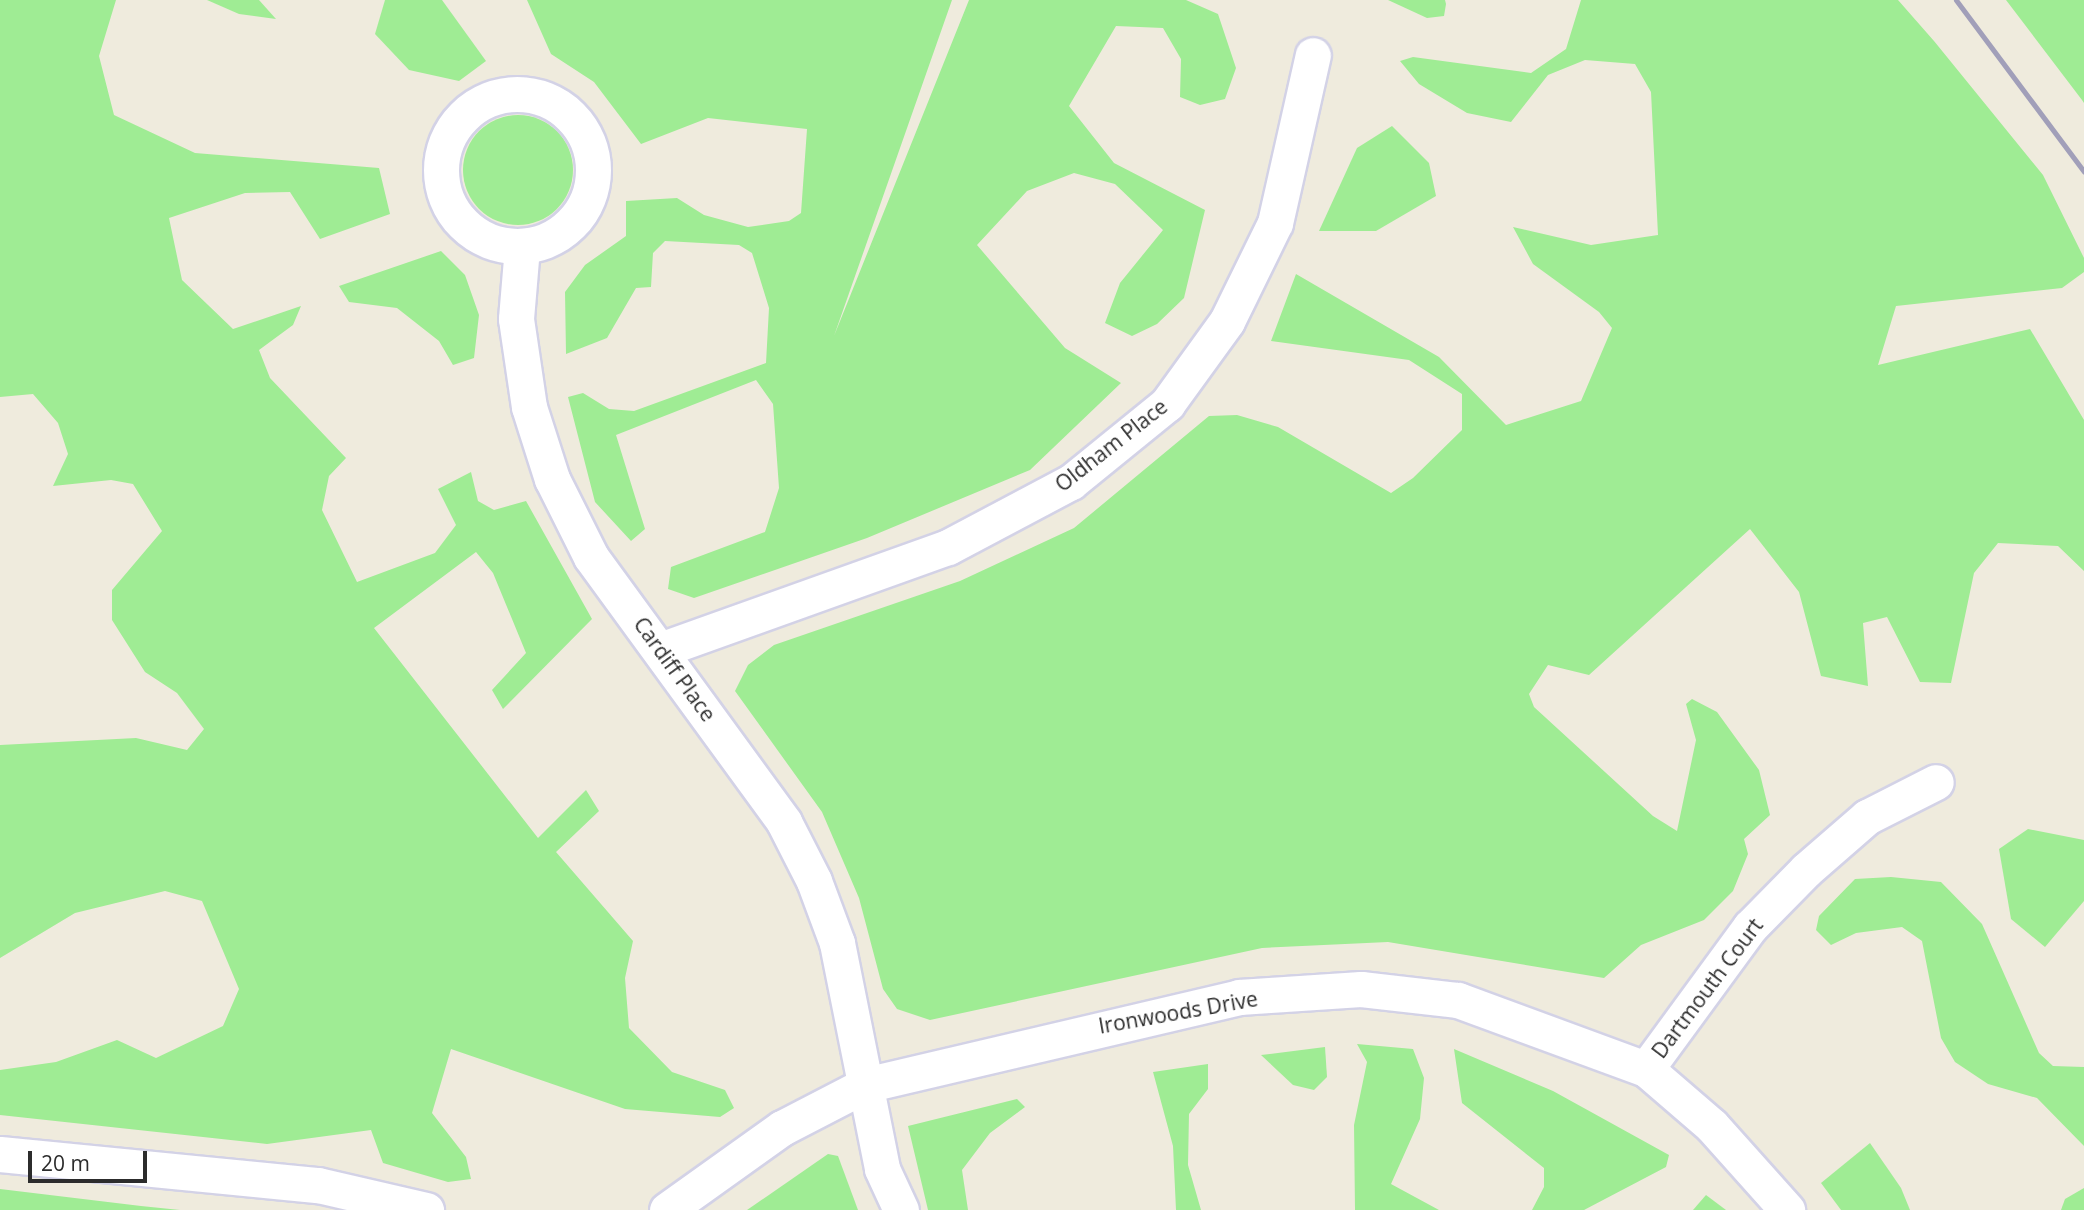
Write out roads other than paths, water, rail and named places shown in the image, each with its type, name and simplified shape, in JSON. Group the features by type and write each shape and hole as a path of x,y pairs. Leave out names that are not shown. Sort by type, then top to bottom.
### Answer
{"street":[{"name":"Oldham Place","path":"663,649 948,547 1071,482 1167,404 1227,321 1275,223 1313,55"},
{"path":"525,94 570,115 585,135 593,171 584,208 568,228 522,247 496,245 455,216 440,169 457,122 476,105 525,94"},
{"name":"Cardiff Place","path":"522,247 516,319 529,407 552,479 591,557 663,649 784,822 814,881 837,943 882,1168 901,1210"},
{"name":"Dartmouth Court","path":"1646,1069 1750,927 1806,870 1867,817 1936,782"},
{"name":"Ironwoods Drive","path":"667,1210 782,1128 865,1085 1238,997 1361,989 1458,1000 1646,1069 1712,1126 1787,1210"},
{"path":"0,1154 318,1185 426,1210"}],"railway":[{"path":"1956,0 2084,172"}]}
